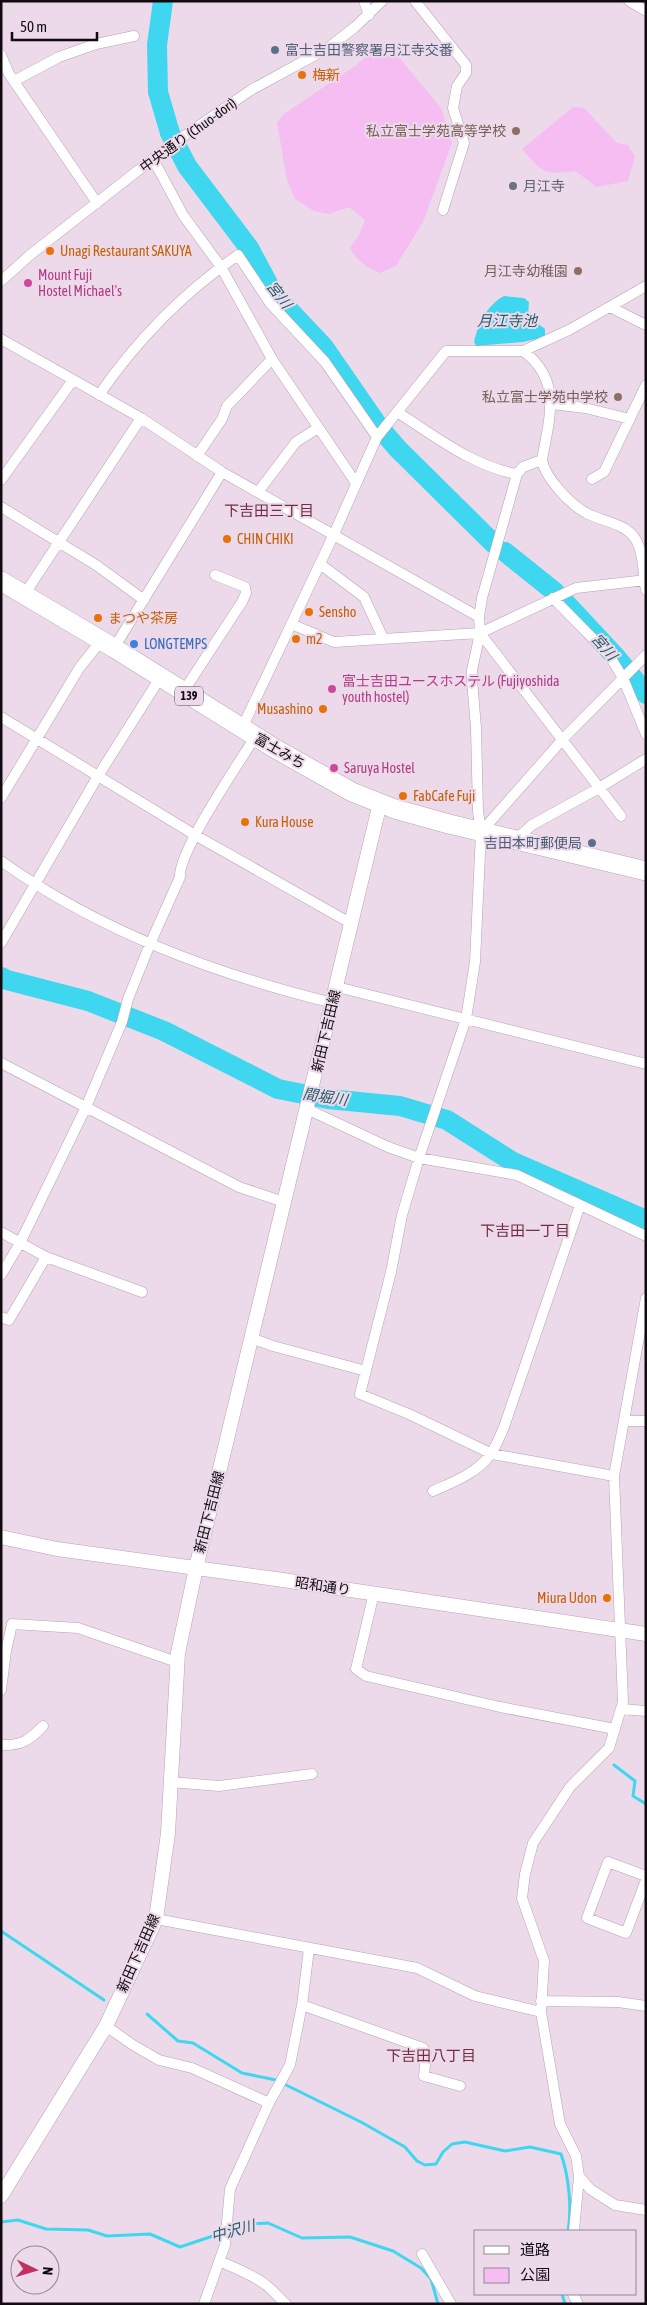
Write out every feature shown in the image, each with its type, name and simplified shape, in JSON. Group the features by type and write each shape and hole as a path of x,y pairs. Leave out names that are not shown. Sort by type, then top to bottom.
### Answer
{"highway":[{"name":"富士みち","path":"1,581 108,644 248,732 352,792 380,803 480,832 646,871"}],"main road":[{"name":"新田下吉田線","path":"1,2196 106,2026 156,1919 163,1876 177,1662 196,1568 380,803"},
{"name":"昭和通り","path":"1,1537 57,1549 374,1593 646,1634"}],"street":[{"path":"364,1 368,15"},
{"name":"中央通り (Chuo-dori)","path":"1,281 30,255 153,159 251,90 328,48 382,1"},
{"path":"415,1 466,65 466,73 457,86 453,108 464,143 443,210"},
{"path":"629,1 646,11"},
{"path":"8,77 96,44 134,36"},
{"path":"1,55 8,77 97,203"},
{"path":"153,159 183,215 221,267 272,359 356,483"},
{"path":"99,395 142,339 169,311 221,267 238,256 270,303 325,362 378,436"},
{"path":"1,1275 20,1243 86,1108 122,1022 128,999 150,944 180,878 179,868 248,732 291,624 378,436 446,351 523,351 569,330 646,286"},
{"path":"610,307 646,325"},
{"path":"1,339 141,418 222,472 479,616"},
{"path":"291,624 334,642 480,633 576,588 645,584 639,549 635,538 626,529 584,512 553,483 543,468 542,460 552,404 543,374 535,360 523,351"},
{"path":"197,456 222,419 227,406 272,359"},
{"path":"1,480 74,380"},
{"path":"592,479 604,472 646,385"},
{"path":"552,404 585,408 630,419"},
{"path":"397,412 472,459 496,470 517,474"},
{"path":"24,595 141,418"},
{"path":"258,492 296,442 318,428"},
{"path":"542,460 523,467 517,474 482,598 479,616 480,633 472,670 480,832 475,962 466,1020 419,1158 402,1215 391,1272 360,1394 411,1415 492,1454 614,1476"},
{"path":"1,798 80,667 108,644 144,600 222,472"},
{"path":"1,507 96,565 144,600"},
{"path":"320,564 364,597 383,638"},
{"path":"183,692 246,593 244,587 215,575"},
{"path":"553,598 609,655 623,678 646,734"},
{"path":"480,633 563,739 620,816"},
{"path":"480,832 563,739 646,655"},
{"path":"1,943 36,886 98,776 160,678"},
{"path":"1,717 195,835 352,924"},
{"path":"514,840 532,825 599,788 646,759"},
{"path":"1,861 36,886 150,944 229,975 333,1003"},
{"path":"337,987 646,1064"},
{"path":"1,1063 239,1187 284,1202"},
{"path":"309,1102 388,1147 419,1158 517,1175 646,1236"},
{"path":"433,1490 457,1481 485,1462 492,1454 504,1427 580,1205"},
{"path":"1,1232 46,1257 142,1292"},
{"path":"1,1316 9,1320 46,1257"},
{"path":"574,2230 579,2176 576,2156 560,2124 541,2012 544,1962 522,1898 524,1874 533,1843 570,1787 609,1748 623,1702 614,1476 624,1421 641,1357 646,1298"},
{"path":"251,1338 273,1346 366,1371"},
{"path":"624,1421 646,1421"},
{"path":"374,1593 356,1669 366,1676 509,1709 615,1729"},
{"path":"1,1690 12,1624 78,1628 177,1662"},
{"path":"621,1709 646,1711"},
{"path":"1,1745 13,1746 27,1742 43,1726"},
{"path":"170,1782 220,1786 312,1774"},
{"path":"608,1862 646,1878 626,1933 587,1918 608,1862"},
{"path":"156,1919 416,1968 475,1996 541,2012"},
{"path":"204,2304 226,2237 230,2189 269,2103 290,2065 302,2005 309,1948"},
{"path":"541,2001 618,2002 646,2006"},
{"path":"302,2005 423,2048 426,2053 424,2076 460,2086"},
{"path":"106,2026 159,2060 192,2068 269,2103"},
{"path":"579,2176 590,2189 615,2205 646,2210"},
{"path":"422,2254 451,2304"},
{"path":"219,2261 269,2286 271,2292 286,2304"}],"green space":[{"path":"384,42 393,50 441,108 452,143 423,222 396,266 380,273 362,263 350,248 359,235 365,220 349,207 329,214 314,211 295,199 287,180 277,123 284,114 355,66"},
{"path":"573,107 584,108 617,143 628,145 635,157 628,181 597,187 575,171 556,173 540,168 522,149"}],"water":[{"name":"月江寺池","path":"504,296 524,298 529,302 528,316 545,329 545,337 523,342 476,346 474,342 484,316 493,304"}],"waterway":[{"name":"宮川","path":"163,1 157,45 158,92 170,133 187,166 249,248 273,293 323,346 379,427 398,449 494,544"},
{"name":"宮川","path":"505,552 555,592"},
{"name":"宮川","path":"563,600 616,657 646,694"},
{"name":"間堀川","path":"1,977 88,1001 164,1031 278,1089 328,1099 400,1106 447,1120 513,1162 646,1220"},
{"path":"614,1765 635,1781 633,1796 646,1804"},
{"path":"1,1931 104,2000"},
{"path":"147,2014 178,2041 193,2043 242,2073 276,2080 361,2122 405,2147 417,2161 425,2165 436,2164 443,2152 452,2144 465,2142 505,2151 530,2147 561,2154 569,2192 568,2230"},
{"name":"中沢川","path":"1,2222 18,2220 46,2229 88,2230 107,2236 150,2234 180,2247 249,2224 268,2223 302,2238 350,2237 393,2251 421,2268 431,2279 438,2304"},
{"path":"562,2295 565,2304"}],"place":[{"name":"富士吉田警察署月江寺交番","path":"275,50"},
{"name":"梅新","path":"302,75"},
{"name":"私立富士学苑高等学校","path":"516,131"},
{"name":"月江寺","path":"513,186"},
{"name":"Unagi Restaurant SAKUYA","path":"50,251"},
{"name":"月江寺幼稚園","path":"578,271"},
{"name":"Mount Fuji Hostel Michael's","path":"28,283"},
{"name":"私立富士学苑中学校","path":"618,397"},
{"name":"CHIN CHIKI","path":"227,539"},
{"name":"Sensho","path":"309,612"},
{"name":"まつや茶房","path":"98,618"},
{"name":"m2","path":"296,639"},
{"name":"LONGTEMPS","path":"134,644"},
{"name":"富士吉田ユースホステル (Fujiyoshida youth hostel)","path":"332,689"},
{"name":"Musashino","path":"323,709"},
{"name":"Saruya Hostel","path":"334,768"},
{"name":"FabCafe Fuji","path":"403,796"},
{"name":"Kura House","path":"245,822"},
{"name":"吉田本町郵便局","path":"592,843"},
{"name":"Miura Udon","path":"607,1598"}],"district":[{"name":"下吉田三丁目","path":"269,511"},
{"name":"下吉田一丁目","path":"525,1231"},
{"name":"下吉田八丁目","path":"431,2056"}]}
